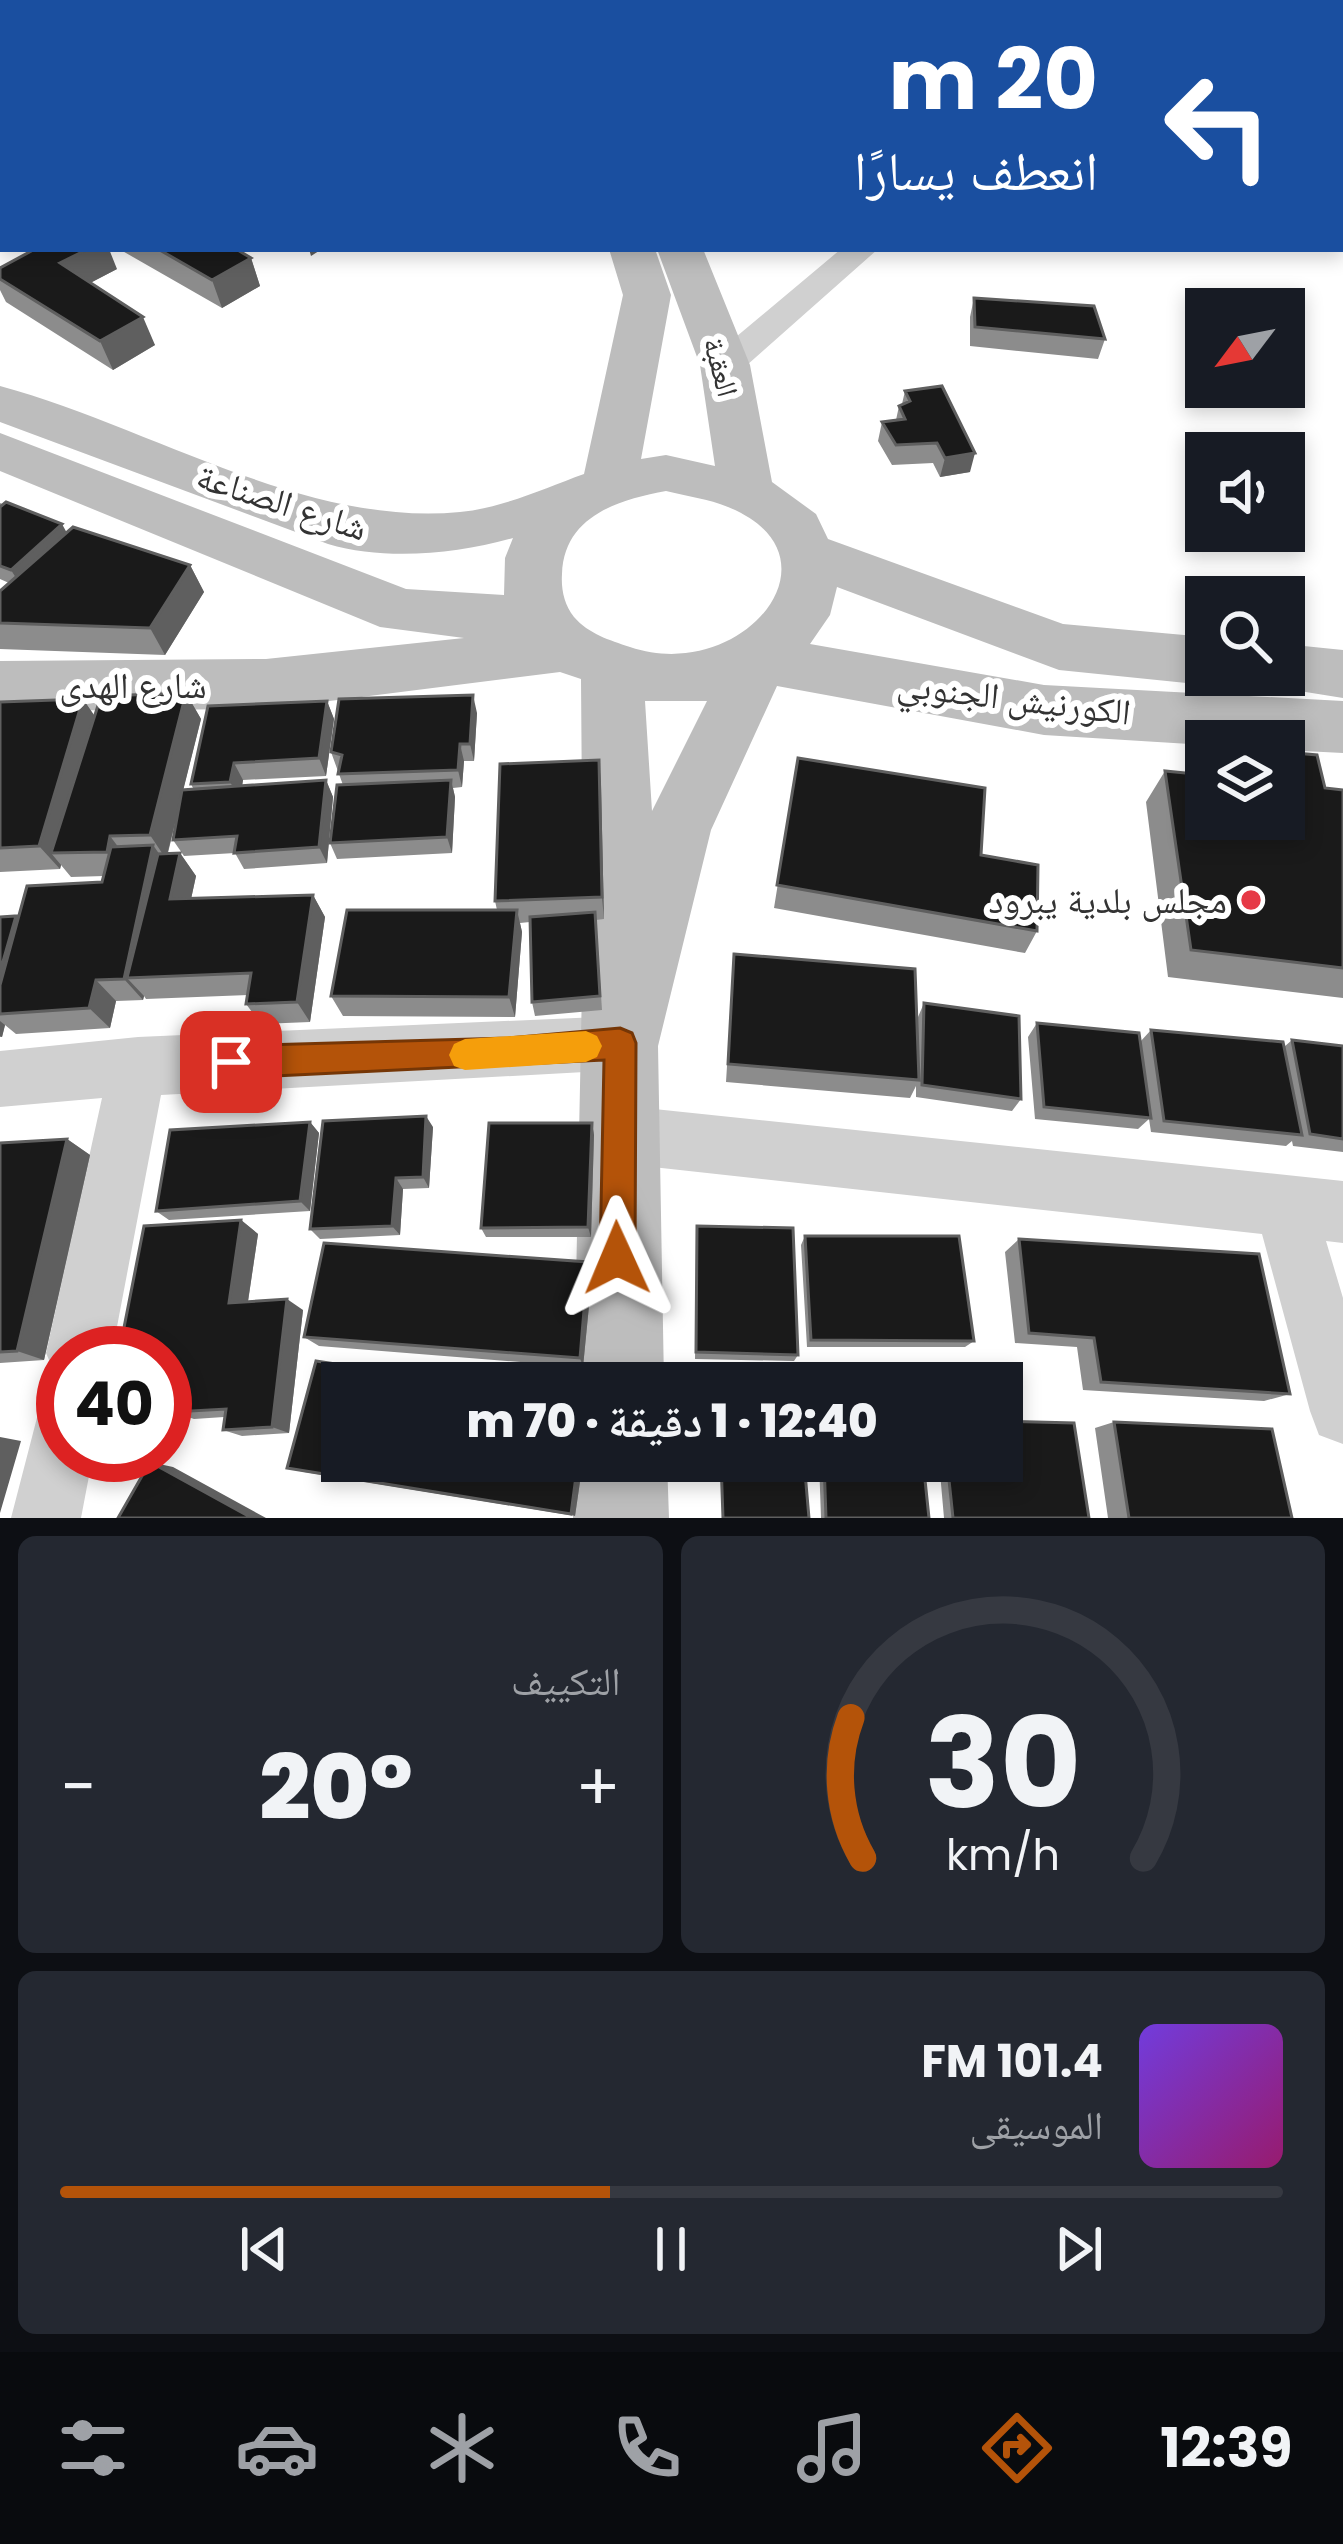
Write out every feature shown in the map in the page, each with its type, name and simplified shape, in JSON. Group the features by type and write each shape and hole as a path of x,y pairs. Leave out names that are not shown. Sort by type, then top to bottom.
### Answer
{"main road":[{"path":"619,1362 616,1134 622,846 574,647 529,584 534,548 590,494 647,295 633,252"},
{"name":"العقبة","path":"681,252 725,365 746,489"},
{"name":"شارع الصناعة","path":"0,403 348,530 385,535 462,532 590,494"},
{"name":"شارع الصناعة","path":"0,451 414,614 574,647"},
{"path":"266,685 470,588 590,494 667,473 713,478 746,489 782,512 810,554 813,590 794,631 759,659 704,678 650,680 574,647"},
{"name":"الكورنيش الجنوبي","path":"810,554 1059,647 1185,659"},
{"name":"شارع الهدى","path":"0,686 266,685 574,647"},
{"path":"620,1043 677,830 759,659"},
{"name":"الكورنيش الجنوبي","path":"759,659 1044,710 1343,727"},
{"path":"1305,670 1343,674"},
{"path":"620,1482 620,1518"}],"street":[{"path":"725,365 857,252"},
{"path":"0,1079 138,1065 508,1053 620,1043"},
{"path":"85,1326 138,1065"},
{"path":"616,1134 1314,1208 1343,1411"},
{"path":"46,1518 53,1482"}],"building":[{"path":"29,252 82,252 60,263 143,317 100,341 0,279 0,268"},
{"path":"163,252 241,252 251,258 212,280"},
{"path":"974,298 1094,306 1105,339 975,327"},
{"path":"942,386 975,453 945,458 937,443 896,445 882,422 905,419 899,406 910,401 905,391"},
{"path":"6,502 62,524 11,570 0,566 0,507"},
{"path":"73,527 190,565 150,628 0,623 0,591"},
{"path":"186,693 150,835 110,836 107,852 51,853 101,696"},
{"path":"473,695 470,744 460,744 458,770 338,774 342,755 331,752 339,699"},
{"path":"83,699 39,846 0,848 0,702"},
{"path":"327,701 319,758 234,763 230,782 191,784 208,706"},
{"name":"مجلس بلدية يبرود","path":"1305,754 1317,755 1325,788 1343,790 1343,968 1191,950 1165,771 1185,773 1185,840 1305,840"},
{"path":"798,758 985,788 981,855 1038,865 1037,931 777,885"},
{"path":"599,760 602,897 495,901 500,764"},
{"path":"326,780 319,847 234,853 237,836 173,840 182,790"},
{"path":"451,780 447,837 330,843 337,785"},
{"path":"153,845 124,979 96,980 89,1008 0,1014 0,985 27,886 102,882 111,847"},
{"path":"180,853 170,899 313,895 297,1002 246,1004 251,973 127,978 158,854"},
{"path":"347,910 517,910 509,997 331,996"},
{"path":"595,912 600,996 532,1002 530,917"},
{"path":"16,916 0,972 0,917"},
{"path":"734,954 915,969 919,1080 728,1064"},
{"path":"924,1003 1019,1016 1021,1099 922,1085"},
{"path":"1037,1023 1139,1033 1151,1118 1044,1107"},
{"path":"1151,1030 1283,1042 1302,1135 1164,1121"},
{"path":"1292,1040 1343,1046 1343,1139 1310,1134"},
{"path":"426,1116 423,1177 396,1178 392,1226 310,1229 323,1121"},
{"path":"310,1122 300,1201 156,1211 170,1130"},
{"path":"489,1123 592,1123 588,1227 481,1228"},
{"path":"67,1139 17,1351 0,1352 0,1143"},
{"path":"241,1220 229,1303 287,1299 272,1427 223,1430 226,1409 192,1411 192,1326 124,1326 144,1226"},
{"path":"697,1226 793,1228 798,1355 696,1352"},
{"path":"805,1236 959,1236 974,1341 811,1340"},
{"path":"1019,1239 1259,1254 1290,1394 1101,1382 1094,1338 1029,1333"},
{"path":"324,1243 588,1262 580,1358 304,1337"},
{"path":"316,1361 322,1362 321,1474 287,1468"},
{"path":"1023,1422 1074,1423 1089,1518 953,1518 949,1482 1023,1482"},
{"path":"1114,1422 1272,1429 1292,1518 1129,1518"},
{"path":"139,1482 186,1482 252,1518 118,1518"},
{"path":"373,1482 575,1482 571,1514"},
{"path":"722,1482 806,1482 809,1518 723,1518"},
{"path":"825,1482 925,1482 929,1518 826,1518"}],"slow traffic":[{"path":"465,1055 586,1046"}],"place":[{"name":"مجلس بلدية يبرود","path":"1251,900"}],"route":[{"path":"231,1062 508,1053 620,1043 617,1258"}]}
